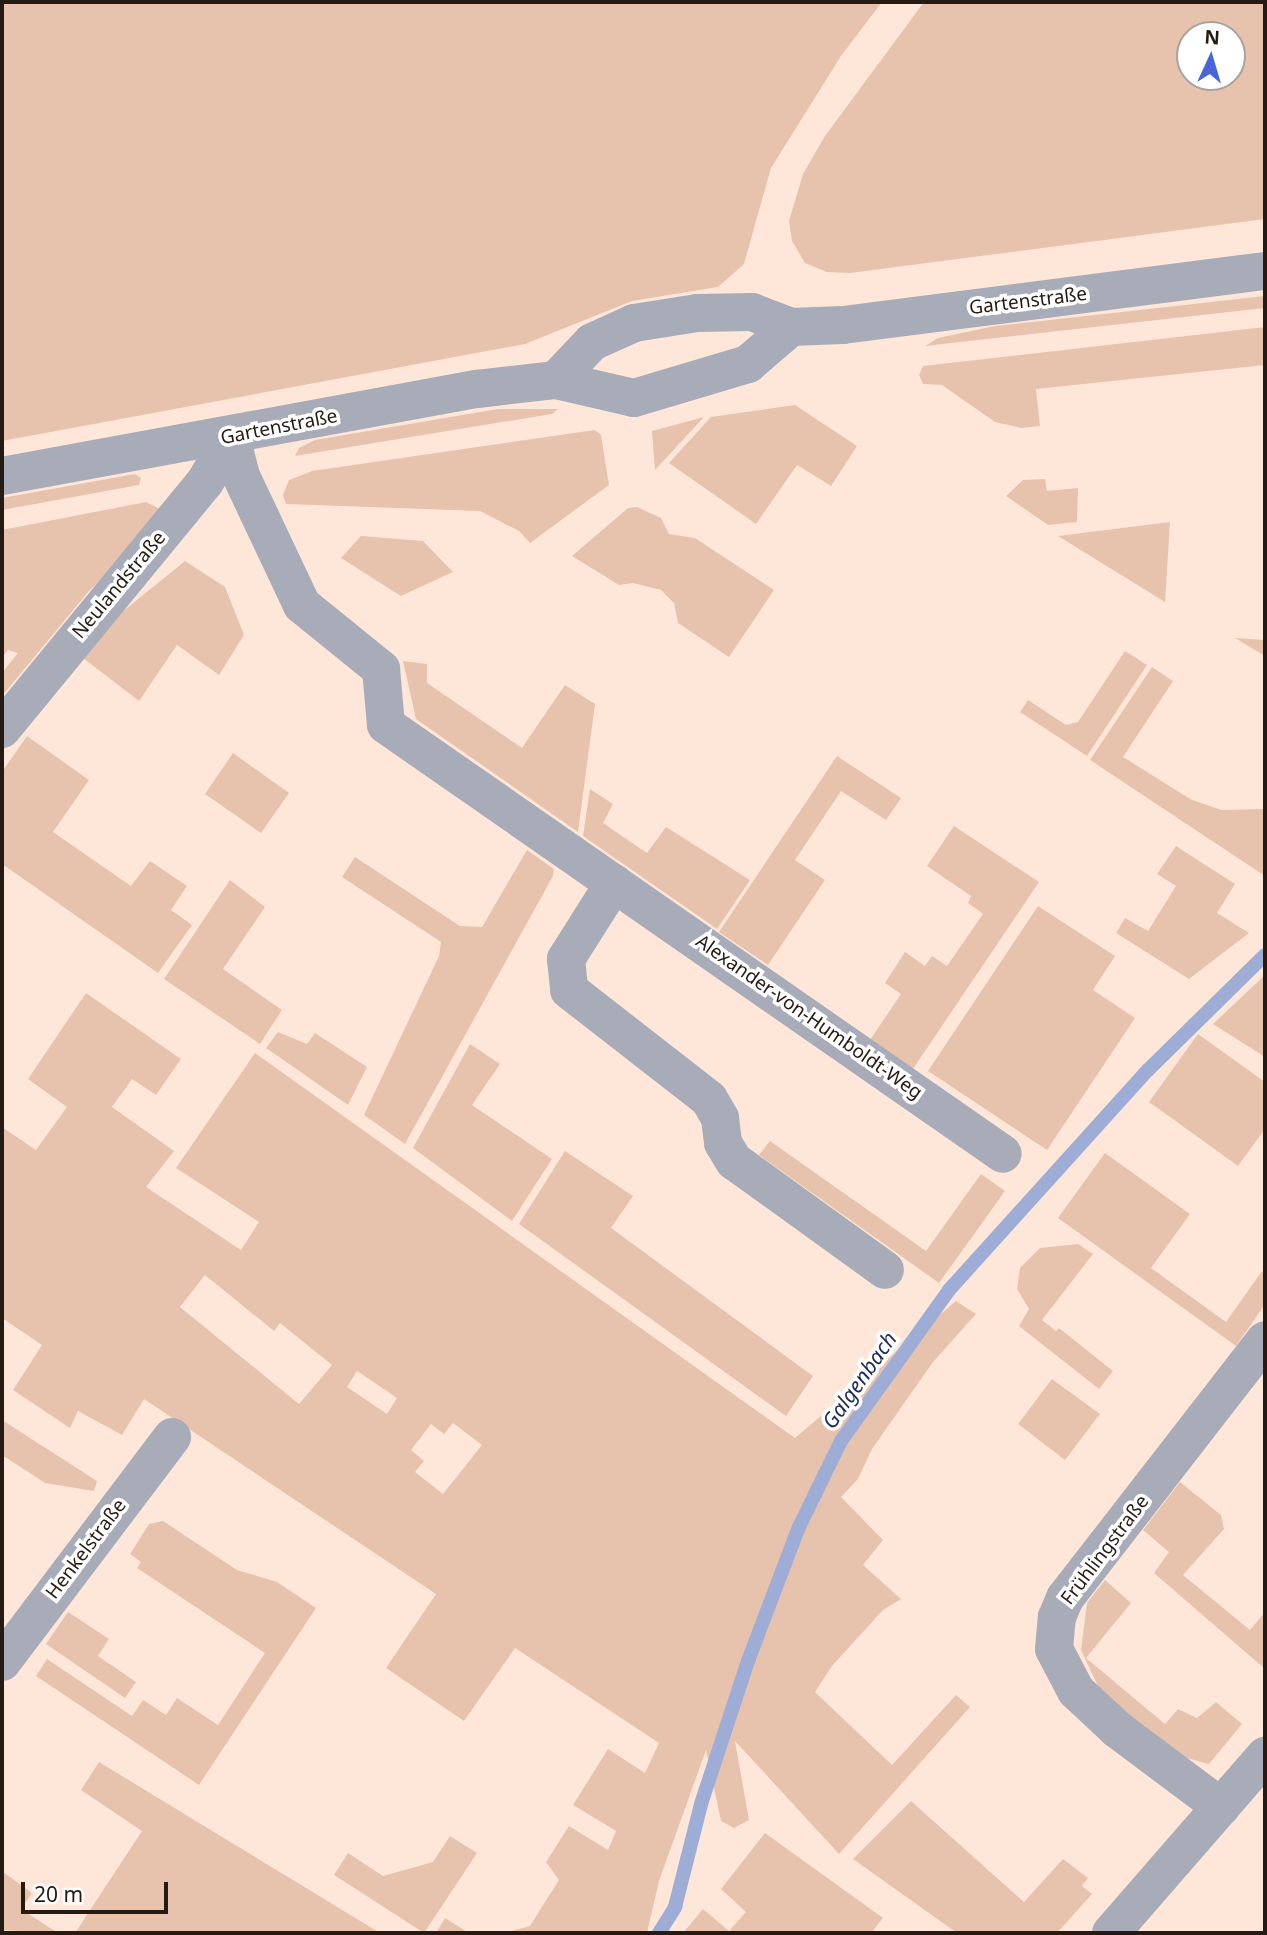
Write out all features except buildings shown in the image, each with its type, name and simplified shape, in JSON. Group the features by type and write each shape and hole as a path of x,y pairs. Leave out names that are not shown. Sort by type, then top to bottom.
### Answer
{"street":[{"name":"Gartenstraße","path":"556,380 592,342 634,323 697,313 752,312 791,327 885,320 1265,271"},
{"name":"Gartenstraße","path":"2,476 231,437 425,398 556,380 634,398 748,364 791,327"},
{"name":"Neulandstraße","path":"2,729 205,482 231,437"},
{"name":"Alexander-von-Humboldt-Weg","path":"231,437 241,476 302,605 381,668 386,724 1003,1154"},
{"path":"614,883 566,959 569,990 709,1099 720,1118 723,1143 734,1161 885,1270"},
{"name":"Frühlingstraße","path":"1221,1807 1118,1730 1076,1691 1054,1649 1057,1617 1065,1598 1265,1340"},
{"name":"Henkelstraße","path":"2,1662 172,1437"},
{"path":"1111,1933 1265,1756"}],"shaded area":[{"path":"2,2 882,2 841,56 771,168 744,264 718,287 632,301 525,344 2,441"},
{"path":"924,2 1265,2 1265,219 850,273 827,272 805,263 792,241 789,221 803,174 825,136"},
{"path":"1265,296 1265,308 925,346 938,338 995,326"},
{"path":"1265,327 1265,365 1036,389 1040,426 1021,428 995,422 942,385 923,384 919,375 923,366"},
{"path":"795,405 857,446 831,486 797,465 756,524 669,463 711,417"},
{"path":"498,409 558,409 552,414 295,456 299,448 315,440"},
{"path":"704,417 655,470 652,431"},
{"path":"595,430 601,435 609,485 530,543 519,531 480,511 286,504 283,495 289,480 312,471"},
{"path":"135,474 141,478 139,485 2,510 2,498"},
{"path":"1045,479 1047,491 1078,488 1077,522 1048,525 1006,496 1023,480"},
{"path":"146,502 164,511 143,539 89,591 2,696 2,673 18,653 8,650 2,657 2,530"},
{"path":"637,507 661,518 669,534 695,538 774,590 729,657 678,623 674,603 661,590 633,583 619,585 572,556 628,508"},
{"path":"1170,522 1165,602 1058,536"},
{"path":"361,536 423,541 453,572 401,596 341,558"},
{"path":"185,561 225,587 244,635 219,675 177,645 139,701 83,658 116,617"},
{"path":"1235,638 1265,640 1265,656"},
{"path":"1125,651 1147,665 1087,756 1020,712 1028,700 1066,725 1078,722"},
{"path":"403,661 427,664 427,683 522,748 565,685 595,704 578,832 416,719"},
{"path":"1152,667 1173,681 1123,757 1192,800 1222,810 1265,809 1265,876 1090,760"},
{"path":"27,736 89,780 53,832 131,886 150,861 187,886 171,910 192,925 158,973 2,864 2,772"},
{"path":"233,753 289,793 261,833 205,794"},
{"path":"837,756 901,798 886,820 841,791 795,860 825,880 768,965 719,932"},
{"path":"590,789 613,804 603,823 647,853 666,827 750,880 717,929 583,836"},
{"path":"954,826 1039,882 913,1069 870,1040 901,994 885,983 905,952 925,966 932,956 947,966 983,914 968,903 971,896 927,866"},
{"path":"1176,846 1235,884 1217,913 1249,933 1189,979 1116,933 1125,918 1148,931 1176,886 1157,874"},
{"path":"527,850 554,869 553,876 405,1144 364,1115 439,956 441,942 342,877 355,857 460,926 482,927"},
{"path":"230,880 265,907 223,969 282,1010 260,1044 164,979"},
{"path":"1038,906 1115,956 1093,990 1135,1018 1047,1150 928,1071"},
{"path":"1265,975 1265,1057 1213,1024"},
{"path":"86,993 181,1059 156,1095 132,1079 112,1107 174,1151 146,1187 241,1250 259,1222 176,1168 255,1053 795,1438 956,1301 976,1314 933,1362 872,1449 858,1479 841,1497 883,1540 863,1565 901,1599 883,1610 832,1666 815,1692 892,1765 956,1695 970,1707 839,1854 735,1741 749,1820 734,1828 721,1821 706,1750 659,1881 647,1933 504,1933 530,1926 559,1880 546,1862 569,1826 608,1850 616,1831 573,1805 608,1749 645,1773 659,1743 515,1648 464,1721 386,1668 436,1594 144,1399 122,1435 78,1411 70,1428 13,1390 42,1345 2,1318 2,1127 36,1150 67,1107 28,1079","holes":["205,1275 274,1331 280,1323 332,1365 299,1404 180,1307","357,1371 397,1398 387,1414 347,1387","453,1423 482,1445 443,1494 415,1472 424,1461 411,1450 431,1424 444,1434"]},
{"path":"278,1032 307,1044 315,1033 367,1067 348,1105 266,1048"},
{"path":"1198,1034 1265,1082 1265,1129 1238,1166 1149,1102"},
{"path":"470,1044 500,1064 472,1105 552,1159 512,1221 413,1148"},
{"path":"770,1141 926,1251 981,1174 1005,1191 939,1283 759,1155"},
{"path":"565,1151 633,1196 611,1228 813,1376 786,1416 519,1224"},
{"path":"1105,1153 1190,1214 1151,1268 1226,1322 1262,1271 1265,1274 1265,1304 1236,1346 1058,1218"},
{"path":"1078,1244 1093,1254 1042,1320 1056,1331 1059,1328 1113,1371 1099,1389 1019,1326 1029,1309 1017,1289 1020,1268 1040,1248"},
{"path":"1052,1379 1100,1414 1065,1460 1018,1424"},
{"path":"2,1420 97,1481 94,1491 45,1483 2,1455"},
{"path":"1180,1482 1221,1515 1224,1529 1183,1575 1250,1630 1265,1612 1265,1669 1154,1573 1169,1552 1143,1530"},
{"path":"163,1521 237,1570 277,1582 316,1608 199,1785 36,1676 47,1659 132,1716 143,1700 166,1715 177,1698 218,1725 265,1653 137,1568 141,1562 130,1554 149,1524"},
{"path":"1105,1580 1131,1603 1086,1658 1165,1724 1178,1709 1197,1718 1216,1702 1242,1724 1209,1764 1187,1758 1160,1743 1098,1686 1081,1650 1087,1603"},
{"path":"68,1612 109,1639 98,1656 136,1682 125,1698 46,1644"},
{"path":"99,1762 380,1933 75,1933 142,1831 81,1790"},
{"path":"911,1801 1024,1902 1063,1859 1088,1878 1082,1886 1092,1894 1057,1933 957,1933 853,1859"},
{"path":"765,1833 883,1918 871,1933 683,1933 703,1909 729,1931 746,1912 721,1889"},
{"path":"450,1836 477,1853 424,1933 334,1875 348,1853 383,1876 433,1862"},
{"path":"2,1871 32,1893 21,1909 58,1933 2,1930"},
{"path":"445,1918 469,1933 436,1933"}],"waterway":[{"name":"Galgenbach","path":"659,1933 675,1907 701,1804 748,1661 799,1527 841,1441 949,1290 1148,1070 1265,955"}]}
